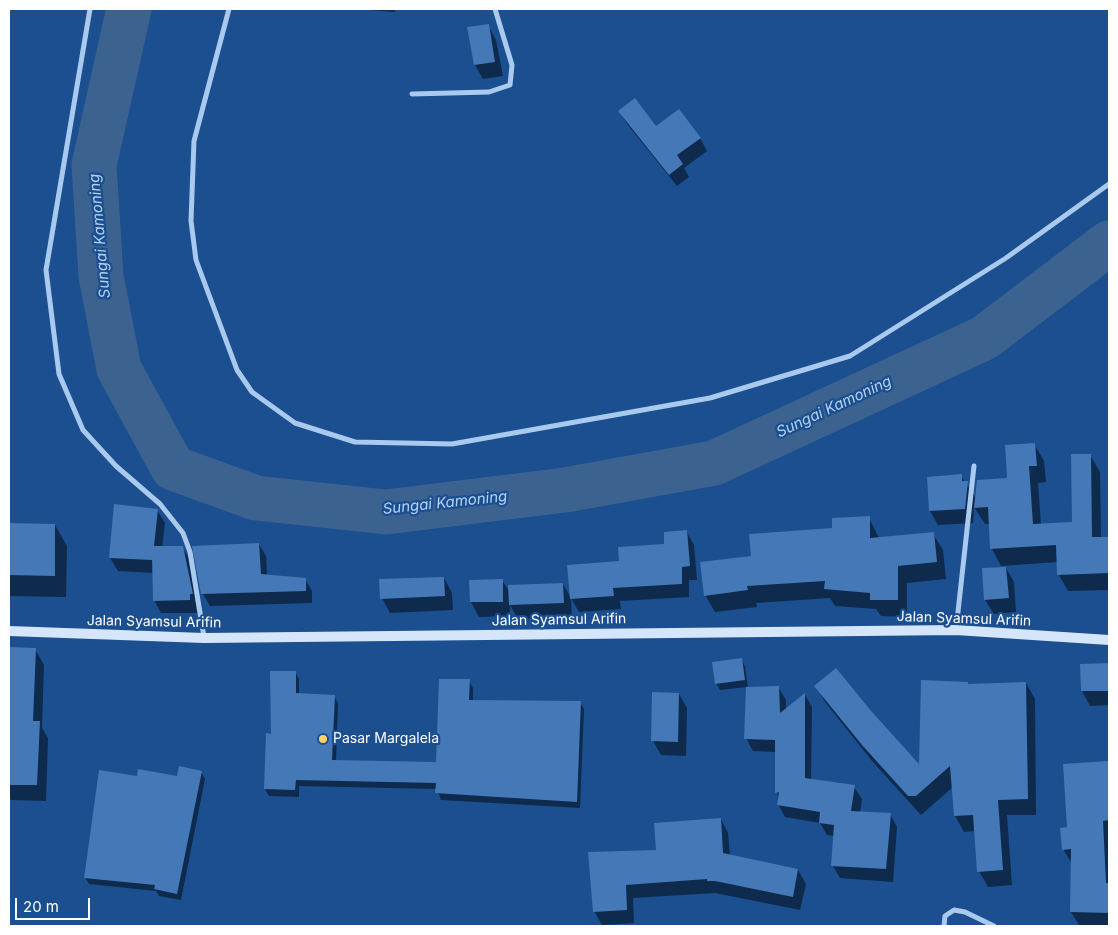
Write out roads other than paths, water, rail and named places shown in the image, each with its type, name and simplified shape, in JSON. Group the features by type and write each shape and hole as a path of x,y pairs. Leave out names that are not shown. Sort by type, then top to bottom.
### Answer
{"main road":[{"name":"Jalan Syamsul Arifin","path":"9,631 204,638 956,630 1109,640"}],"street":[{"path":"90,9 46,270 59,374 83,430 116,466 160,504 183,533 190,552 204,638"},
{"path":"229,9 194,140 192,221 196,260 237,370 252,392 295,423 355,442 452,444 710,398 850,356 1006,258 1109,184"},
{"path":"412,94 489,92 510,85 512,65 495,9"},
{"path":"956,630 974,466"},
{"path":"944,926 945,916 954,910 965,912 994,926"}],"waterway":[{"name":"Sungai Kamoning","path":"129,9 94,165 101,276 119,369 173,468 256,498 386,512 565,490 714,463 984,338 1109,243"}],"place":[{"name":"Pasar Margalela","path":"323,739"}]}
